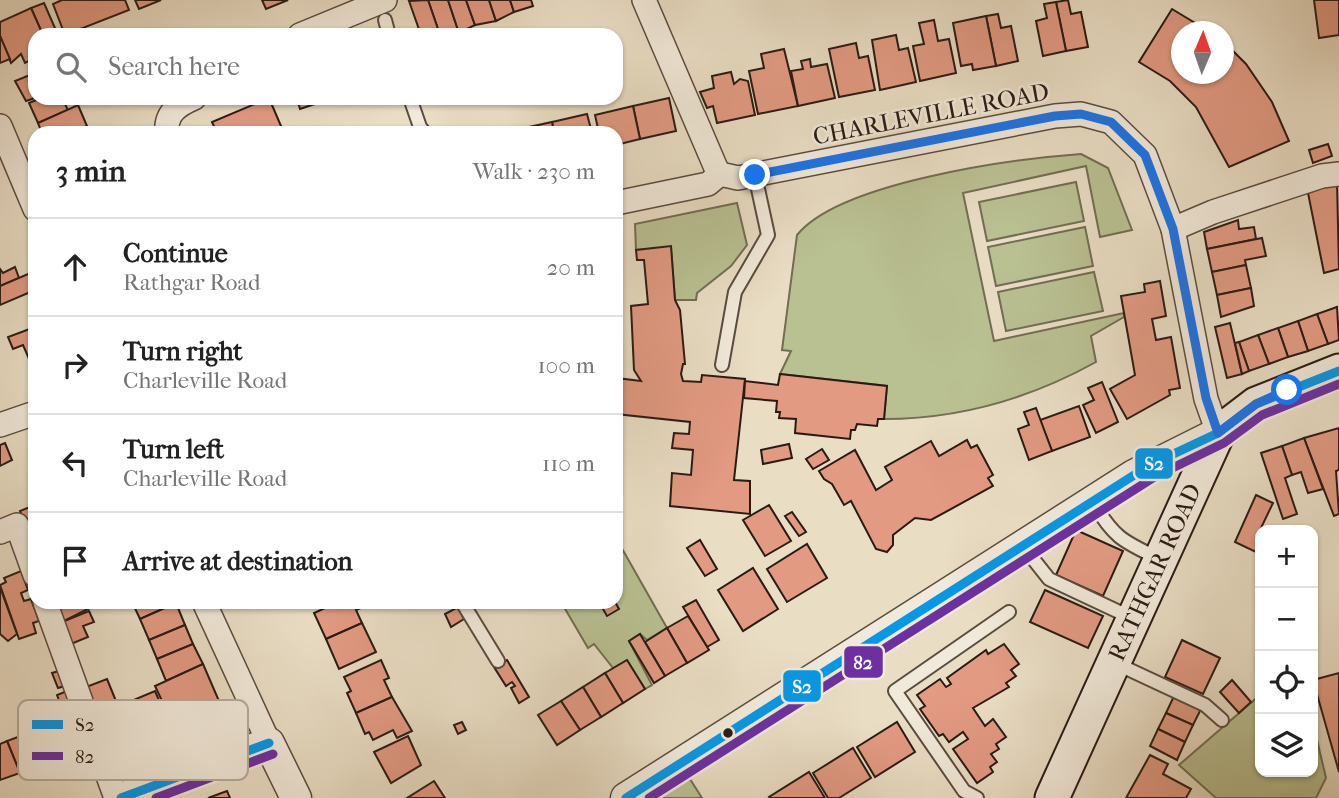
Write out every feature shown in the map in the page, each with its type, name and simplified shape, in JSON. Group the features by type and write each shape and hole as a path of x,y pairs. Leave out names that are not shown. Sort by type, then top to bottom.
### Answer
{"main road":[{"name":"RATHGAR ROAD","path":"1052,798 1218,433 1256,404 1339,371"}],"street":[{"path":"643,0 720,174"},
{"path":"324,28 385,10"},
{"path":"168,126 170,114 179,105"},
{"name":"CHARLEVILLE ROAD","path":"623,202 708,184 720,174 738,178 1055,116 1081,114 1111,122 1145,155 1173,229 1201,370 1218,433"},
{"path":"0,126 28,192"},
{"path":"1173,229 1225,208 1322,176 1339,174"},
{"path":"0,425 28,415"},
{"path":"626,798 1092,500 1150,465 1218,433"},
{"path":"8,528 28,563"},
{"path":"48,609 82,700"},
{"path":"207,609 296,798"},
{"path":"248,751 269,743"},
{"path":"111,780 118,798 167,780"}],"lane":[{"path":"385,10 389,28"},
{"path":"412,105 420,126"},
{"path":"722,365 735,292 768,235 755,175"},
{"path":"1092,500 1106,524 1121,541 1162,560"},
{"path":"1022,544 1049,579 1135,619"},
{"path":"466,609 498,661"},
{"path":"977,798 964,791 895,691 1009,612"},
{"path":"1114,662 1205,705 1222,720"}],"green space":[{"path":"1081,154 1108,168 1132,230 1100,237 1086,166 963,193 994,341 1124,313 1124,317 1091,336 1096,362 1020,396 966,410 912,418 884,419 887,386 780,374 791,351 782,350 797,235 819,217 850,201 930,176 1014,161"},
{"path":"1076,182 1084,221 987,241 979,202"},
{"path":"737,203 747,245 731,266 697,293 696,300 675,300 671,247 636,250 635,224"},
{"path":"1085,227 1093,266 996,286 988,247"},
{"path":"1094,272 1103,311 1006,331 998,292"},
{"path":"623,550 667,628 647,640 640,634 629,641 652,685 645,689 627,660 613,668 594,644 588,648 565,609 623,609"},
{"path":"1255,699 1255,777 1318,777 1318,744 1326,778 1316,798 1216,798 1179,765"},
{"path":"690,779 702,798 657,798"}],"building":[{"path":"62,0 125,0 129,10 83,28 62,28 53,4"},
{"path":"135,0 161,0 139,9"},
{"path":"262,0 288,0 266,9"},
{"path":"428,0 448,0 457,28 438,28"},
{"path":"428,0 438,28 419,28 409,1"},
{"path":"448,0 466,0 475,25 457,28"},
{"path":"466,0 489,0 496,21 475,25"},
{"path":"489,0 510,0 514,12 496,21"},
{"path":"510,0 531,0 533,6 514,12"},
{"path":"1068,0 1071,14 1081,12 1088,47 1066,51 1056,2"},
{"path":"1314,0 1339,0 1339,35 1319,38"},
{"path":"1056,2 1066,51 1043,56 1036,21 1047,18 1044,4"},
{"path":"44,3 55,28 40,28 31,8"},
{"path":"31,8 40,28 28,28 28,62 25,63 21,54 11,63 0,36 0,22"},
{"path":"1172,9 1192,21 1171,21 1171,82 1139,62"},
{"path":"998,14 1001,28 1011,26 1018,61 996,66 986,16"},
{"path":"986,16 996,66 973,70 972,64 961,66 953,23"},
{"path":"934,20 938,41 949,39 956,73 920,81 913,46 924,44 919,23"},
{"path":"896,35 899,50 908,48 916,82 880,90 872,40"},
{"path":"0,36 10,59 0,63"},
{"path":"856,43 859,58 868,56 875,90 839,97 829,49"},
{"path":"784,49 798,106 758,114 749,71 764,68 761,54"},
{"path":"1234,52 1246,64 1272,102 1289,141 1229,167 1196,107 1173,84 1234,84"},
{"path":"810,59 811,67 827,64 835,98 798,106 791,71 803,69 801,61"},
{"path":"731,72 734,84 740,79 748,81 755,115 717,123 713,106 707,108 700,92 714,88 712,76"},
{"path":"28,76 28,100 26,101 15,81"},
{"path":"669,98 676,131 640,139 633,106"},
{"path":"30,105 66,105 68,110 38,123"},
{"path":"78,105 87,126 39,126 38,123"},
{"path":"252,105 272,105 281,126 214,126 212,122"},
{"path":"633,106 640,139 623,143 623,126 597,126 595,115"},
{"path":"587,114 590,126 553,126 552,122"},
{"path":"552,122 553,126 534,126"},
{"path":"1328,144 1332,156 1313,163 1309,150"},
{"path":"1337,182 1339,269 1324,273 1308,193"},
{"path":"1238,220 1239,229 1254,227 1256,239 1207,249 1204,232"},
{"path":"1262,238 1266,256 1245,260 1246,265 1212,272 1207,249"},
{"path":"671,246 675,300 680,310 685,364 681,374 683,381 701,382 702,375 745,379 734,480 750,481 750,514 670,506 672,473 691,475 693,450 672,448 674,433 689,434 690,422 623,415 623,379 641,381 634,370 631,306 648,304 644,260 637,260 636,250"},
{"path":"1246,265 1251,288 1217,295 1212,272"},
{"path":"15,267 19,278 0,286 0,269 3,273"},
{"path":"28,274 28,293 0,305 0,286"},
{"path":"1160,281 1166,316 1152,319 1156,340 1171,337 1180,388 1169,390 1170,395 1127,419 1110,389 1135,375 1121,296 1145,292 1144,284"},
{"path":"1251,288 1254,306 1221,317 1217,295"},
{"path":"1337,307 1339,340 1328,344 1317,314"},
{"path":"1317,314 1328,344 1308,351 1298,321"},
{"path":"1298,321 1308,351 1288,357 1278,328"},
{"path":"1230,323 1242,374 1227,378 1215,327"},
{"path":"1278,328 1288,357 1269,364 1258,335"},
{"path":"28,330 28,356 23,345 13,349 8,337"},
{"path":"1258,335 1269,364 1249,371 1239,342"},
{"path":"1239,342 1249,371 1242,374 1235,343"},
{"path":"780,374 887,386 884,419 878,419 877,426 857,424 855,430 851,430 850,439 795,433 796,419 779,418 780,412 776,412 777,401 744,398 745,381 778,385"},
{"path":"1102,382 1118,422 1096,433 1083,405 1094,400 1088,388"},
{"path":"1079,406 1090,437 1052,451 1040,420"},
{"path":"1036,408 1052,451 1029,460 1018,429 1029,425 1024,412"},
{"path":"1339,428 1339,470 1336,471 1339,514 1334,516 1304,438"},
{"path":"1304,438 1323,489 1308,493 1301,472 1292,475 1282,446"},
{"path":"967,440 971,448 977,445 993,475 988,478 993,486 931,520 915,518 893,535 893,545 887,552 876,549 851,501 844,505 832,484 824,479 819,471 855,450 876,490 892,480 885,467 931,441 939,456"},
{"path":"5,443 12,460 0,466 0,445"},
{"path":"789,444 792,458 763,464 761,450"},
{"path":"1282,446 1292,475 1285,478 1297,514 1283,519 1261,453"},
{"path":"822,449 829,460 813,469 806,459"},
{"path":"1256,495 1273,503 1262,525 1255,525 1255,552 1235,542"},
{"path":"769,505 791,541 765,556 743,520"},
{"path":"28,508 28,529 20,511"},
{"path":"792,512 806,532 799,536 785,516"},
{"path":"1076,530 1123,551 1103,596 1056,575"},
{"path":"700,540 717,569 705,576 687,548"},
{"path":"807,544 827,578 787,602 767,569"},
{"path":"753,568 778,609 743,631 718,590"},
{"path":"21,571 28,590 21,593 24,601 28,600 28,609 35,609 39,621 33,623 36,633 19,639 0,585 6,582 4,578"},
{"path":"0,587 17,634 8,641 0,634"},
{"path":"1045,590 1103,616 1088,648 1030,622"},
{"path":"696,600 719,640 707,647 683,607"},
{"path":"57,609 88,609 62,622"},
{"path":"135,609 162,609 140,619"},
{"path":"162,609 178,609 185,625 149,640 140,619"},
{"path":"323,609 358,609 356,610 362,623 326,639 314,613"},
{"path":"459,609 464,619 451,627 445,614"},
{"path":"603,609 619,609 607,616"},
{"path":"89,611 94,622 83,626 88,637 71,644 62,622"},
{"path":"688,616 709,650 687,663 667,628"},
{"path":"362,623 376,652 339,669 326,639"},
{"path":"185,625 193,644 157,659 149,640"},
{"path":"667,628 687,663 665,676 645,642"},
{"path":"640,634 665,676 654,683 629,641"},
{"path":"1182,640 1220,658 1203,694 1165,677"},
{"path":"193,644 203,664 166,681 157,659"},
{"path":"1004,644 1019,664 1011,670 1016,676 1006,683 1009,687 973,708 985,726 993,719 1006,737 996,744 999,749 991,754 997,762 990,767 993,772 977,783 953,749 968,739 963,732 949,742 943,734 939,736 920,709 925,706 917,695 940,679 946,687 951,684 947,678 986,650 988,654"},
{"path":"381,660 389,678 384,680 392,697 356,713 347,693 351,691 344,677"},
{"path":"507,660 529,697 519,703 511,688 515,686 512,682 506,686 494,667"},
{"path":"627,660 645,689 623,703 605,673"},
{"path":"203,664 219,700 162,700 155,686"},
{"path":"59,671 65,686 58,688 52,673"},
{"path":"605,673 623,703 601,717 583,687"},
{"path":"1339,673 1339,772 1318,698 1318,679"},
{"path":"107,679 116,700 91,700 86,687"},
{"path":"1232,680 1251,702 1239,713 1220,692"},
{"path":"583,687 601,717 580,730 561,701"},
{"path":"67,691 70,700 59,700 57,695"},
{"path":"155,691 159,700 134,700"},
{"path":"1174,696 1201,709 1193,725 1166,713"},
{"path":"392,697 412,731 397,738 393,730 373,740 369,732 365,734 356,713"},
{"path":"561,701 580,730 557,745 538,715"},
{"path":"1166,713 1193,725 1185,742 1158,729"},
{"path":"462,722 466,730 458,734 454,725"},
{"path":"897,722 915,752 875,777 857,747"},
{"path":"1158,729 1185,742 1177,760 1150,746"},
{"path":"408,736 421,765 391,783 374,752"},
{"path":"18,737 18,768 7,741"},
{"path":"7,741 18,774 0,780 0,744"},
{"path":"853,748 871,778 839,798 828,798 813,773"},
{"path":"1150,755 1168,764 1163,774 1191,789 1186,798 1126,798"},
{"path":"809,772 825,798 769,797"},
{"path":"434,781 445,798 407,798"},
{"path":"227,791 230,798 208,798"}],"transit line":[{"name":"S2","path":"626,798 1150,465 1218,433 1256,404 1339,371"},
{"name":"82","path":"649,798 1156,476 1224,443 1262,415 1339,384"},
{"name":"S2","path":"248,751 269,743"},
{"name":"82","path":"248,763 273,754"},
{"name":"S2","path":"121,798 169,780"},
{"name":"82","path":"156,798 204,780"}],"route":[{"path":"755,175 1055,116 1081,114 1111,122 1145,155 1173,229 1206,398 1218,433 1256,404 1287,390"}]}
